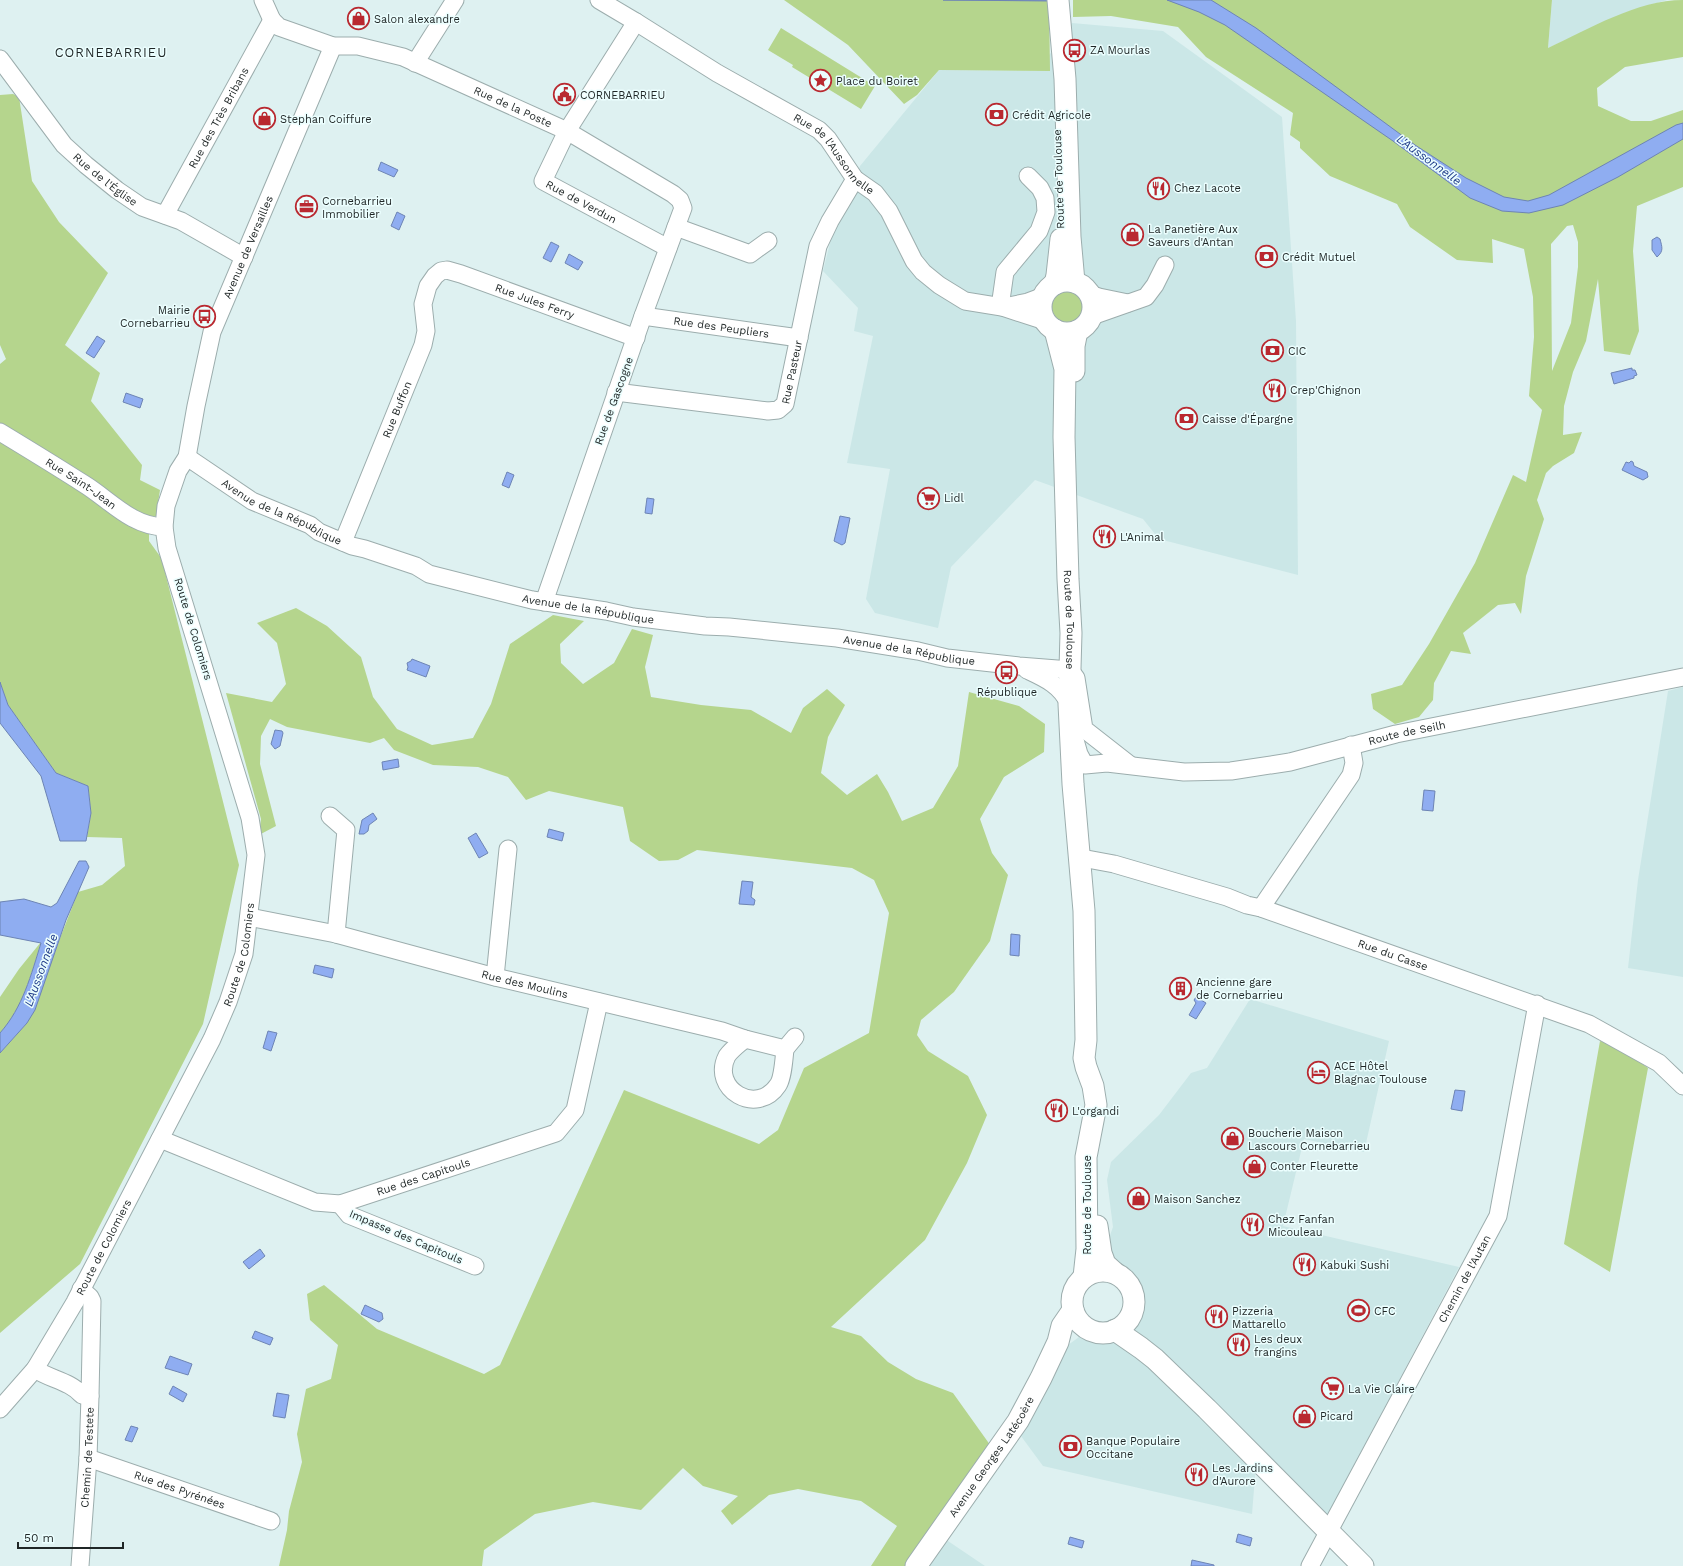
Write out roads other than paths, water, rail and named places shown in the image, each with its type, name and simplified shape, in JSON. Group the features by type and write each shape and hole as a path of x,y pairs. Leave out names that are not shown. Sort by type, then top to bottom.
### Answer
{"main road":[{"name":"Route de Toulouse","path":"1058,13 1056,71 1061,237 1057,275 1066,289"},
{"path":"1066,289 1093,301 1092,316 1086,325 1077,332 1070,333 1050,326 1042,313 1041,304 1066,289"},
{"name":"Route de Toulouse","path":"1050,326 1064,358 1066,375 1065,468 1071,632 1069,704 1077,727 1085,765 1088,873 1084,911"},
{"name":"Route de Toulouse","path":"1077,332 1074,339 1073,355 1075,398 1073,435 1076,583 1080,620 1077,727 1073,784 1084,911 1086,1040 1084,1058 1093,1086 1096,1105 1086,1157 1087,1249 1084,1277"},
{"name":"Route de Toulouse","path":"1086,1040 1102,1081 1106,1104 1096,1153 1095,1167 1094,1201 1097,1232 1101,1253 1105,1264 1115,1273"},
{"path":"1098,1271 1115,1273 1124,1279 1129,1285 1134,1302 1131,1315 1115,1330 1098,1332 1090,1330 1079,1321 1073,1310 1073,1292 1077,1284 1084,1277 1098,1271"},
{"name":"Avenue Georges Latécoère","path":"916,1566 1018,1421 1058,1342 1062,1326 1073,1310"},
{"path":"1131,1315 1139,1331 1190,1386 1207,1409"},
{"path":"1058,1342 1090,1330"},
{"path":"1115,1330 1155,1359 1317,1518 1363,1566"}],"street":[{"path":"263,0 272,20"},
{"path":"415,63 455,0"},
{"name":"Rue de l'Aussonnelle","path":"599,0 717,73 818,130 828,139 855,179 875,193 889,211 914,261 923,272 939,285 965,301 1002,307 1050,326"},
{"name":"Rue de la Poste","path":"272,20 279,27 333,46 358,46 403,57 567,131 673,194 680,200"},
{"name":"Rue des Très Bribans","path":"165,216 272,20"},
{"path":"567,131 636,22"},
{"name":"Avenue de Versailles","path":"187,456 212,332 333,46"},
{"name":"Rue de l'Église","path":"0,59 10,70 64,145 86,165 117,190 142,207 181,221 244,256"},
{"name":"Rue de Verdun","path":"567,131 543,181 668,248"},
{"path":"1002,307 1005,272 1039,231 1046,212 1045,198 1040,188 1028,176"},
{"name":"Rue Pasteur","path":"616,392 768,411 778,410 785,404 788,397 818,246 830,221 855,179"},
{"name":"Rue de Gascogne","path":"544,602 616,392 683,208 680,200"},
{"path":"676,227 750,254 768,241"},
{"path":"1092,316 1146,297 1155,285 1165,265"},
{"name":"Rue Jules Ferry","path":"435,276 441,271 447,270 461,274 636,338"},
{"name":"Rue Buffon","path":"343,542 423,344 426,331 423,304 428,286 435,276"},
{"path":"1066,289 1128,303"},
{"name":"Rue de l'Aussonnelle","path":"1002,307 1028,302 1066,289"},
{"name":"Rue des Peupliers","path":"643,316 799,338"},
{"name":"Rue Saint-Jean","path":"0,432 85,485 131,518 151,526 164,527"},
{"name":"Route de Colomiers","path":"0,1409 34,1369 81,1289 212,1039 228,1002 244,954 256,855 250,818 167,548 164,527 166,506 171,488 178,471 187,456"},
{"name":"Avenue de la République","path":"187,456 252,501 310,524 319,532 352,546 416,566 429,574 544,602 606,611 633,617 705,626 837,638 918,651 946,658 1070,670"},
{"name":"Avenue de la République","path":"1019,666 1057,686 1066,696 1069,704"},
{"path":"1070,670 1076,678 1077,727 1130,765"},
{"name":"Route de Seilh","path":"1085,765 1107,763 1184,772 1231,771 1290,762 1396,734 1683,677"},
{"path":"1261,908 1350,775 1354,763 1351,745"},
{"path":"330,816 346,830 336,934"},
{"path":"495,977 508,849"},
{"name":"Rue du Casse","path":"1087,859 1114,864 1227,897 1464,981 1537,1004 1589,1024 1630,1046 1658,1064 1683,1086"},
{"name":"Rue des Moulins","path":"249,917 336,934 495,977 599,1002 724,1024 745,1039 790,1043 779,1084 768,1095 759,1099 748,1099 738,1096 730,1088 724,1077 724,1064 728,1055 745,1039"},
{"name":"Rue des Capitouls","path":"160,1139 315,1202 340,1204 556,1133 574,1110 599,1002"},
{"name":"Chemin de l'Autan","path":"1310,1566 1498,1216 1537,1004"},
{"name":"Impasse des Capitouls","path":"340,1204 349,1215 475,1266"},
{"name":"Chemin de Testete","path":"80,1566 88,1458 92,1301 90,1297 81,1289"},
{"name":"Chemin de Testete","path":"34,1369 71,1386 82,1395 90,1396"},
{"name":"Rue des Pyrénées","path":"88,1458 272,1521"}],"water":[{"path":"943,0 1052,0 1052,1"},
{"name":"L'Aussonnelle","path":"1167,0 1211,0 1256,28 1415,145 1466,178 1504,197 1528,201 1549,195 1676,125 1683,123 1683,139 1618,177 1563,205 1529,213 1502,211 1470,198 1393,141 1225,25 1199,12"},
{"path":"381,162 398,170 394,177 378,170"},
{"path":"397,212 405,216 399,230 391,226"},
{"path":"1657,237 1660,239 1662,249 1661,253 1657,257 1652,250 1652,240"},
{"path":"551,242 559,246 551,262 543,258"},
{"path":"569,254 583,262 578,270 565,263"},
{"path":"97,336 105,341 94,358 86,353"},
{"path":"1632,368 1632,370 1635,370 1637,375 1634,376 1634,378 1614,384 1611,373"},
{"path":"126,393 143,399 140,408 123,402"},
{"path":"1631,461 1633,462 1634,466 1647,472 1648,477 1643,480 1622,470 1626,462 1629,463"},
{"path":"507,472 514,475 509,488 502,485"},
{"path":"647,498 654,499 652,514 645,513"},
{"path":"840,516 850,518 845,543 842,545 834,541"},
{"path":"412,659 430,666 426,677 407,670 407,663"},
{"path":"0,682 8,705 56,773 88,786 91,813 86,841 60,841 41,776 0,723"},
{"path":"275,730 282,731 283,733 280,746 275,749 271,744"},
{"path":"398,759 399,767 383,770 382,762"},
{"path":"1424,790 1435,791 1433,811 1422,810"},
{"path":"373,813 377,819 369,825 368,831 364,834 359,834 362,820"},
{"path":"549,829 564,833 562,841 547,837"},
{"path":"476,833 488,853 479,858 468,838"},
{"name":"L'Aussonnelle","path":"79,861 86,861 89,867 66,920 35,1010 27,1023 0,1053 0,1033 8,1023 20,1002 30,979 41,943 0,935 0,902 24,899 51,907 57,903"},
{"path":"742,881 753,882 751,897 755,900 754,905 739,904"},
{"path":"1011,934 1020,935 1019,956 1010,955"},
{"path":"315,965 334,969 332,978 313,973"},
{"path":"1196,997 1206,1003 1196,1019 1189,1015 1196,1003 1194,1000"},
{"path":"268,1031 277,1033 271,1051 263,1048"},
{"path":"1455,1090 1465,1091 1462,1111 1451,1109"},
{"path":"260,1249 265,1256 249,1269 243,1262"},
{"path":"365,1305 382,1313 383,1319 379,1322 361,1314"},
{"path":"255,1331 273,1338 270,1345 252,1338"},
{"path":"170,1356 192,1364 188,1375 165,1368"},
{"path":"173,1386 187,1394 183,1402 169,1394"},
{"path":"277,1393 289,1395 285,1418 273,1416"},
{"path":"131,1426 138,1428 132,1442 125,1440"},
{"path":"1238,1534 1252,1538 1250,1546 1236,1542"},
{"path":"1070,1537 1084,1541 1082,1548 1068,1544"},
{"path":"1192,1560 1214,1565 1214,1566 1191,1566"}],"place":[{"name":"Salon alexandre","path":"359,19"},
{"name":"ZA Mourlas","path":"1075,50"},
{"name":"Place du Boiret","path":"820,81"},
{"name":"CORNEBARRIEU","path":"565,95"},
{"name":"Crédit Agricole","path":"996,115"},
{"name":"Stephan Coiffure","path":"265,119"},
{"name":"Chez Lacote","path":"1159,188"},
{"name":"Cornebarrieu Immobilier","path":"306,207"},
{"name":"La Panetière Aux Saveurs d'Antan","path":"1133,235"},
{"name":"Crédit Mutuel","path":"1267,257"},
{"name":"Mairie Cornebarrieu","path":"205,316"},
{"name":"CIC","path":"1272,351"},
{"name":"Crep'Chignon","path":"1275,390"},
{"name":"Caisse d'Épargne","path":"1187,419"},
{"name":"Lidl","path":"928,498"},
{"name":"L'Animal","path":"1104,537"},
{"name":"République","path":"1007,672"},
{"name":"Ancienne gare de Cornebarrieu","path":"1181,988"},
{"name":"ACE Hôtel Blagnac Toulouse","path":"1318,1072"},
{"name":"L'organdi","path":"1057,1111"},
{"name":"Boucherie Maison Lascours Cornebarrieu","path":"1232,1139"},
{"name":"Conter Fleurette","path":"1254,1166"},
{"name":"Maison Sanchez","path":"1139,1199"},
{"name":"Chez Fanfan Micouleau","path":"1252,1225"},
{"name":"Kabuki Sushi","path":"1305,1265"},
{"name":"CFC","path":"1359,1311"},
{"name":"Pizzeria Mattarello","path":"1216,1317"},
{"name":"Les deux frangins","path":"1238,1345"},
{"name":"La Vie Claire","path":"1332,1389"},
{"name":"Picard","path":"1304,1416"},
{"name":"Banque Populaire Occitane","path":"1071,1447"},
{"name":"Les Jardins d'Aurore","path":"1196,1474"}],"district":[{"name":"CORNEBARRIEU","path":"111,52"}]}
